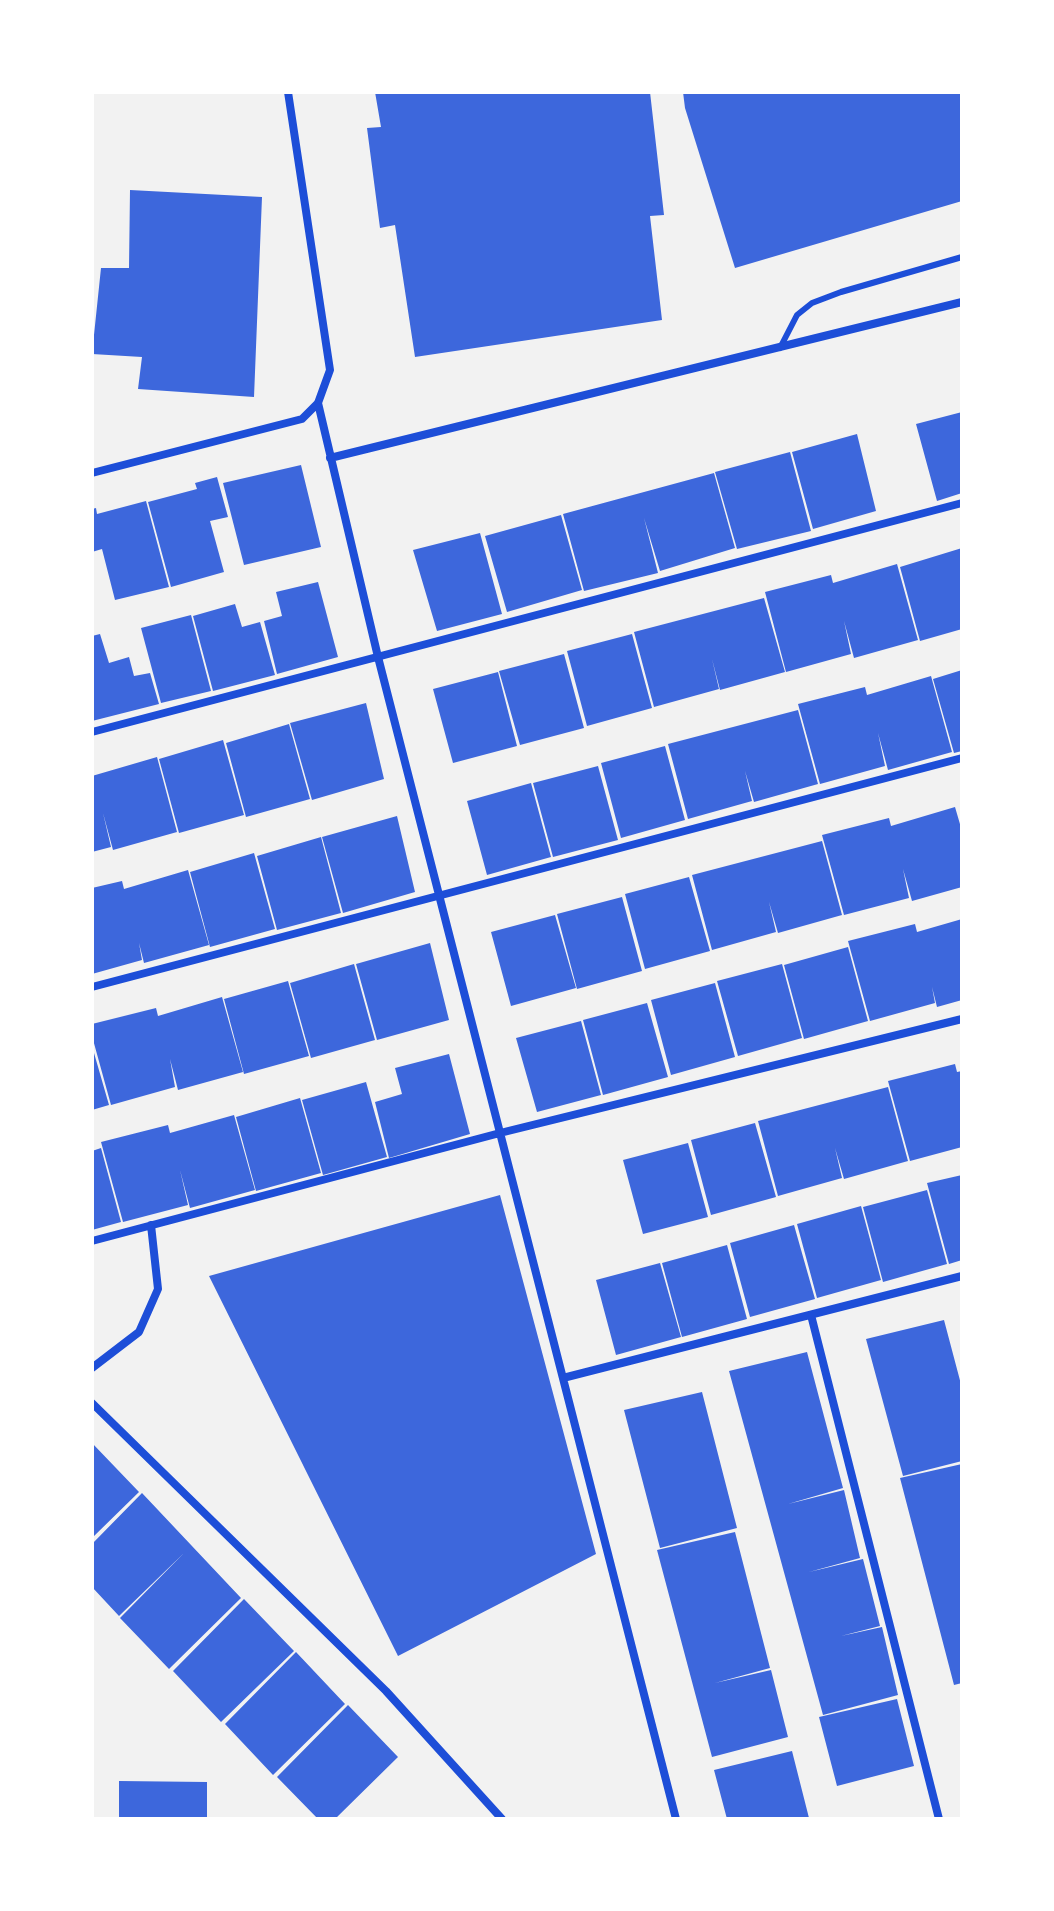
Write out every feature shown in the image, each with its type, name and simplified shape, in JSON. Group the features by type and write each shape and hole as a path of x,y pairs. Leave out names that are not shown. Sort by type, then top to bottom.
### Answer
{"street":[{"path":"92,473 302,419 318,403 330,370 288,92"},
{"path":"330,458 962,302"},
{"path":"318,403 378,657 676,1818"},
{"path":"92,732 962,503"},
{"path":"92,987 962,758"},
{"path":"92,1241 500,1133 962,1019"},
{"path":"92,1368 139,1332 158,1289 151,1225"},
{"path":"563,1378 962,1276"},
{"path":"811,1315 939,1819"},
{"path":"92,1403 386,1691 502,1819"}],"lane":[{"path":"780,348 797,315 812,303 962,257"}],"building":[{"path":"375,92 650,92 664,215 650,216 662,320 415,357 395,225 380,228 367,128 381,127"},
{"path":"683,92 962,92 962,201 735,268 685,108"},
{"path":"130,190 262,197 254,397 138,389 142,357 92,354 101,268 129,268"},
{"path":"962,412 962,493 937,501 916,424"},
{"path":"857,434 876,511 813,529 792,452"},
{"path":"790,452 811,531 737,549 715,472"},
{"path":"301,465 321,547 244,565 223,483"},
{"path":"714,473 735,548 660,571 644,518 658,573 584,591 563,514"},
{"path":"217,477 228,517 210,521 224,572 171,587 148,502 197,489 195,483"},
{"path":"146,501 169,587 115,600 102,549 92,552 92,509 96,508 97,514"},
{"path":"561,515 582,590 507,612 485,536"},
{"path":"480,533 502,614 437,631 413,550"},
{"path":"962,548 962,629 920,641 900,567"},
{"path":"897,564 918,640 854,658 844,621 851,654 786,672 765,592 831,575 833,583"},
{"path":"318,582 338,657 277,674 264,621 282,616 276,592"},
{"path":"764,598 785,672 720,690 712,659 719,689 654,707 634,632"},
{"path":"235,604 242,627 260,622 275,675 213,691 193,616"},
{"path":"191,615 211,691 161,703 141,628"},
{"path":"100,634 109,663 129,657 134,676 150,673 159,704 92,721 92,636"},
{"path":"632,634 652,708 587,726 567,651"},
{"path":"564,654 584,728 520,745 499,671"},
{"path":"962,670 962,751 954,753 933,679"},
{"path":"498,672 517,746 453,763 433,689"},
{"path":"931,676 952,752 888,770 878,733 885,766 820,784 798,704 865,687 867,695"},
{"path":"366,703 384,779 312,800 290,723"},
{"path":"798,710 818,784 754,802 745,771 752,801 688,819 668,744"},
{"path":"289,724 310,799 246,817 226,743"},
{"path":"223,740 244,815 179,833 159,759"},
{"path":"665,746 685,820 621,838 601,763"},
{"path":"157,757 177,832 113,850 103,813 111,847 92,852 92,776"},
{"path":"598,766 618,840 553,857 533,783"},
{"path":"531,783 551,857 487,875 467,801"},
{"path":"955,807 962,831 962,887 912,901 903,869 909,898 844,915 822,835 889,818 891,826"},
{"path":"397,816 415,892 343,913 322,837"},
{"path":"321,837 341,913 277,930 257,856"},
{"path":"822,841 842,915 778,933 769,902 776,932 712,950 692,875"},
{"path":"254,853 275,929 210,947 190,872"},
{"path":"188,870 209,945 144,963 139,943 142,960 92,974 92,888 122,881 124,889"},
{"path":"689,877 710,951 645,969 625,894"},
{"path":"622,897 642,971 577,989 557,914"},
{"path":"555,915 576,988 511,1006 491,932"},
{"path":"962,919 962,1000 937,1007 932,987 935,1003 870,1021 848,941 915,924 917,932"},
{"path":"430,943 449,1020 377,1040 356,964"},
{"path":"848,947 868,1021 804,1039 784,965"},
{"path":"354,964 375,1040 311,1058 290,983"},
{"path":"782,964 802,1038 738,1056 717,981"},
{"path":"288,981 309,1056 244,1074 224,999"},
{"path":"715,983 735,1057 671,1075 651,1000"},
{"path":"222,997 243,1072 178,1090 170,1059 175,1087 111,1105 92,1036 92,1024 156,1008 158,1016"},
{"path":"647,1003 668,1077 603,1095 583,1020"},
{"path":"581,1021 601,1095 537,1112 516,1038"},
{"path":"92,1046 109,1105 92,1110"},
{"path":"449,1054 470,1134 389,1158 375,1102 402,1094 395,1068"},
{"path":"955,1064 957,1072 962,1071 962,1147 910,1161 888,1081"},
{"path":"366,1082 387,1157 323,1175 302,1100"},
{"path":"888,1087 908,1161 844,1179 835,1148 842,1178 778,1196 758,1121"},
{"path":"300,1098 321,1173 256,1191 236,1117"},
{"path":"234,1115 255,1190 190,1208 180,1170 188,1205 123,1222 101,1142 168,1125 170,1133"},
{"path":"755,1123 776,1197 711,1215 691,1140"},
{"path":"688,1143 708,1217 643,1234 623,1160"},
{"path":"101,1148 121,1222 92,1230 92,1151"},
{"path":"962,1175 962,1260 949,1264 927,1183"},
{"path":"927,1190 947,1264 883,1282 863,1207"},
{"path":"500,1195 596,1554 398,1656 209,1276"},
{"path":"861,1206 881,1280 817,1298 797,1224"},
{"path":"794,1225 815,1299 750,1317 730,1243"},
{"path":"727,1245 747,1319 682,1337 662,1263"},
{"path":"660,1263 681,1337 616,1355 596,1280"},
{"path":"944,1320 962,1388 962,1461 903,1476 866,1339"},
{"path":"807,1352 843,1488 788,1504 844,1490 860,1558 809,1572 863,1559 880,1626 841,1636 882,1627 898,1695 823,1715 729,1371"},
{"path":"702,1392 737,1528 660,1548 624,1410"},
{"path":"92,1443 139,1492 92,1538"},
{"path":"962,1464 962,1683 954,1685 900,1478"},
{"path":"142,1493 241,1598 169,1669 120,1618 184,1553 119,1616 92,1587 92,1544"},
{"path":"735,1532 770,1668 715,1683 771,1670 788,1737 712,1757 657,1550"},
{"path":"244,1599 294,1651 221,1722 173,1671"},
{"path":"296,1652 345,1704 273,1775 225,1724"},
{"path":"897,1699 914,1766 837,1786 819,1717"},
{"path":"348,1705 398,1757 335,1819 318,1819 277,1777"},
{"path":"792,1751 809,1818 727,1819 714,1770"},
{"path":"119,1781 207,1782 207,1819 119,1819"}]}
